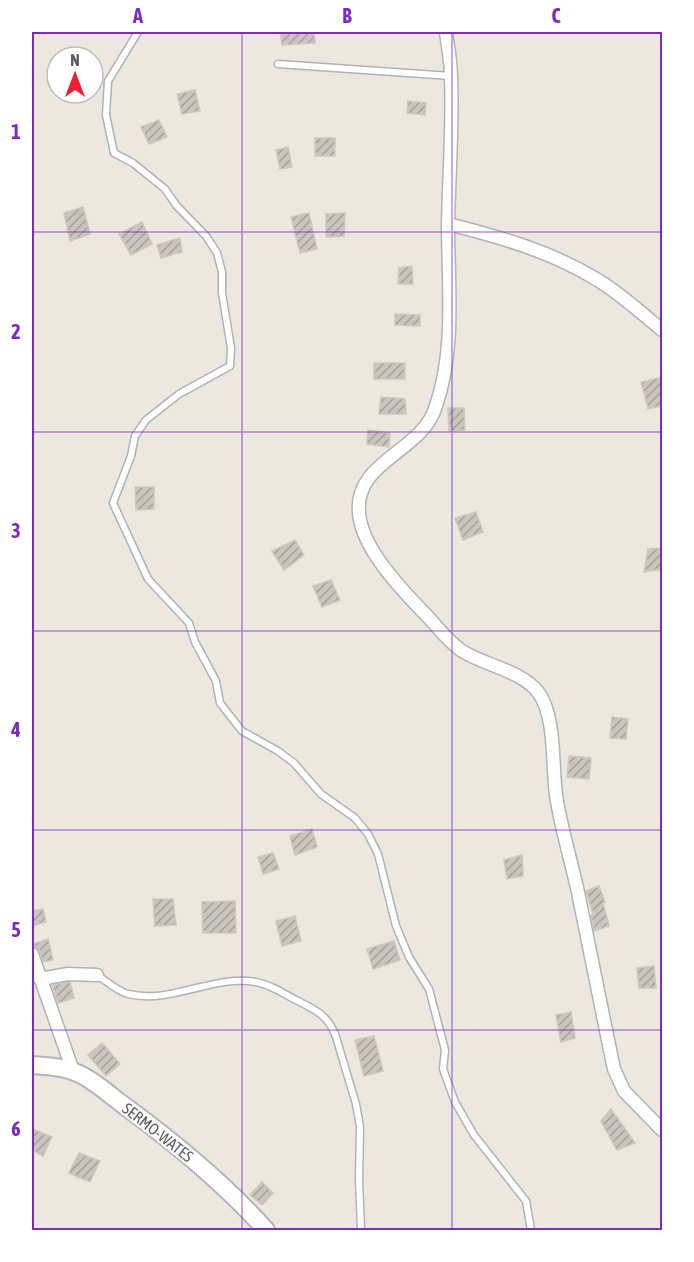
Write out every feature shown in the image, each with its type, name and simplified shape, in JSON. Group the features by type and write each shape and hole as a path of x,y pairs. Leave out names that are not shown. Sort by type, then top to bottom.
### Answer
{"main road":[{"name":"SERMO-WATES","path":"32,1065 58,1067 73,1071 90,1080 169,1138 225,1187 266,1230"}],"street":[{"path":"446,32 451,76 448,224 449,337 446,363 434,411 426,428 377,469 363,485 359,497 358,513 363,534 406,597 442,635 463,652 524,679 538,691 546,705 556,796 614,1069 624,1091 663,1130"},
{"path":"448,224 507,239 549,255 598,279 663,330"},
{"path":"32,954 73,1071"},
{"path":"40,979 68,974 97,975"}],"lane":[{"path":"138,32 108,81 106,115 114,153 133,163 165,189 176,205 206,236 217,253 222,272 222,293 231,348 230,366 179,394 146,420 135,436 131,456 113,503 148,579 189,623 195,642 216,681 220,703 242,731 278,751 294,763 321,794 355,818 368,834 378,854 396,926 409,957 429,990 445,1050 443,1069 455,1102 474,1136 526,1201 531,1230"},
{"path":"278,64 451,76"},
{"path":"97,975 119,990 139,995 189,991 229,982 262,983 320,1012 333,1028 356,1104 360,1127 361,1230"}],"building":[{"path":"280,32 314,32 315,43 282,45"},
{"path":"195,90 200,111 182,114 177,94"},
{"path":"408,101 426,103 425,115 407,113"},
{"path":"159,120 167,137 149,144 141,127"},
{"path":"315,138 335,138 335,156 315,156"},
{"path":"288,147 292,167 280,169 276,150"},
{"path":"83,207 90,234 70,241 64,213"},
{"path":"309,213 317,249 300,253 291,217"},
{"path":"345,213 344,236 326,237 326,214"},
{"path":"142,222 152,244 131,255 119,234"},
{"path":"180,238 182,252 161,258 157,245"},
{"path":"412,266 413,284 398,284 399,268"},
{"path":"395,314 420,315 420,326 395,325"},
{"path":"374,363 405,363 405,379 374,379"},
{"path":"663,377 663,406 648,409 641,382"},
{"path":"381,397 405,399 406,414 379,414"},
{"path":"448,408 464,408 465,430 449,431"},
{"path":"368,430 390,433 389,447 367,444"},
{"path":"135,487 154,487 154,509 136,510"},
{"path":"476,512 483,532 463,540 455,518"},
{"path":"295,540 304,555 284,570 272,551"},
{"path":"663,548 663,569 644,572 648,549"},
{"path":"331,580 340,600 322,607 313,586"},
{"path":"612,717 628,719 626,739 610,738"},
{"path":"569,756 591,758 589,779 567,777"},
{"path":"312,829 317,847 295,855 290,836"},
{"path":"273,853 279,869 263,874 258,857"},
{"path":"522,855 523,876 507,879 504,860"},
{"path":"599,886 605,902 603,903 609,926 594,931 591,915 593,914 586,891"},
{"path":"153,899 173,899 176,925 155,926"},
{"path":"235,901 236,933 203,933 202,902"},
{"path":"43,909 46,922 32,926 32,911"},
{"path":"295,916 301,941 282,946 276,921"},
{"path":"48,939 53,960 43,962 40,951 33,944"},
{"path":"394,941 400,960 373,969 367,949"},
{"path":"654,966 656,988 639,988 637,968"},
{"path":"70,982 74,998 58,1003 52,985"},
{"path":"571,1012 575,1038 561,1042 556,1015"},
{"path":"374,1036 383,1071 364,1076 355,1040"},
{"path":"102,1043 120,1064 106,1076 88,1055"},
{"path":"611,1109 635,1143 617,1150 601,1121"},
{"path":"32,1129 52,1137 43,1156 32,1150"},
{"path":"79,1153 100,1161 90,1182 69,1173"},
{"path":"262,1182 273,1193 262,1205 250,1195"}]}
